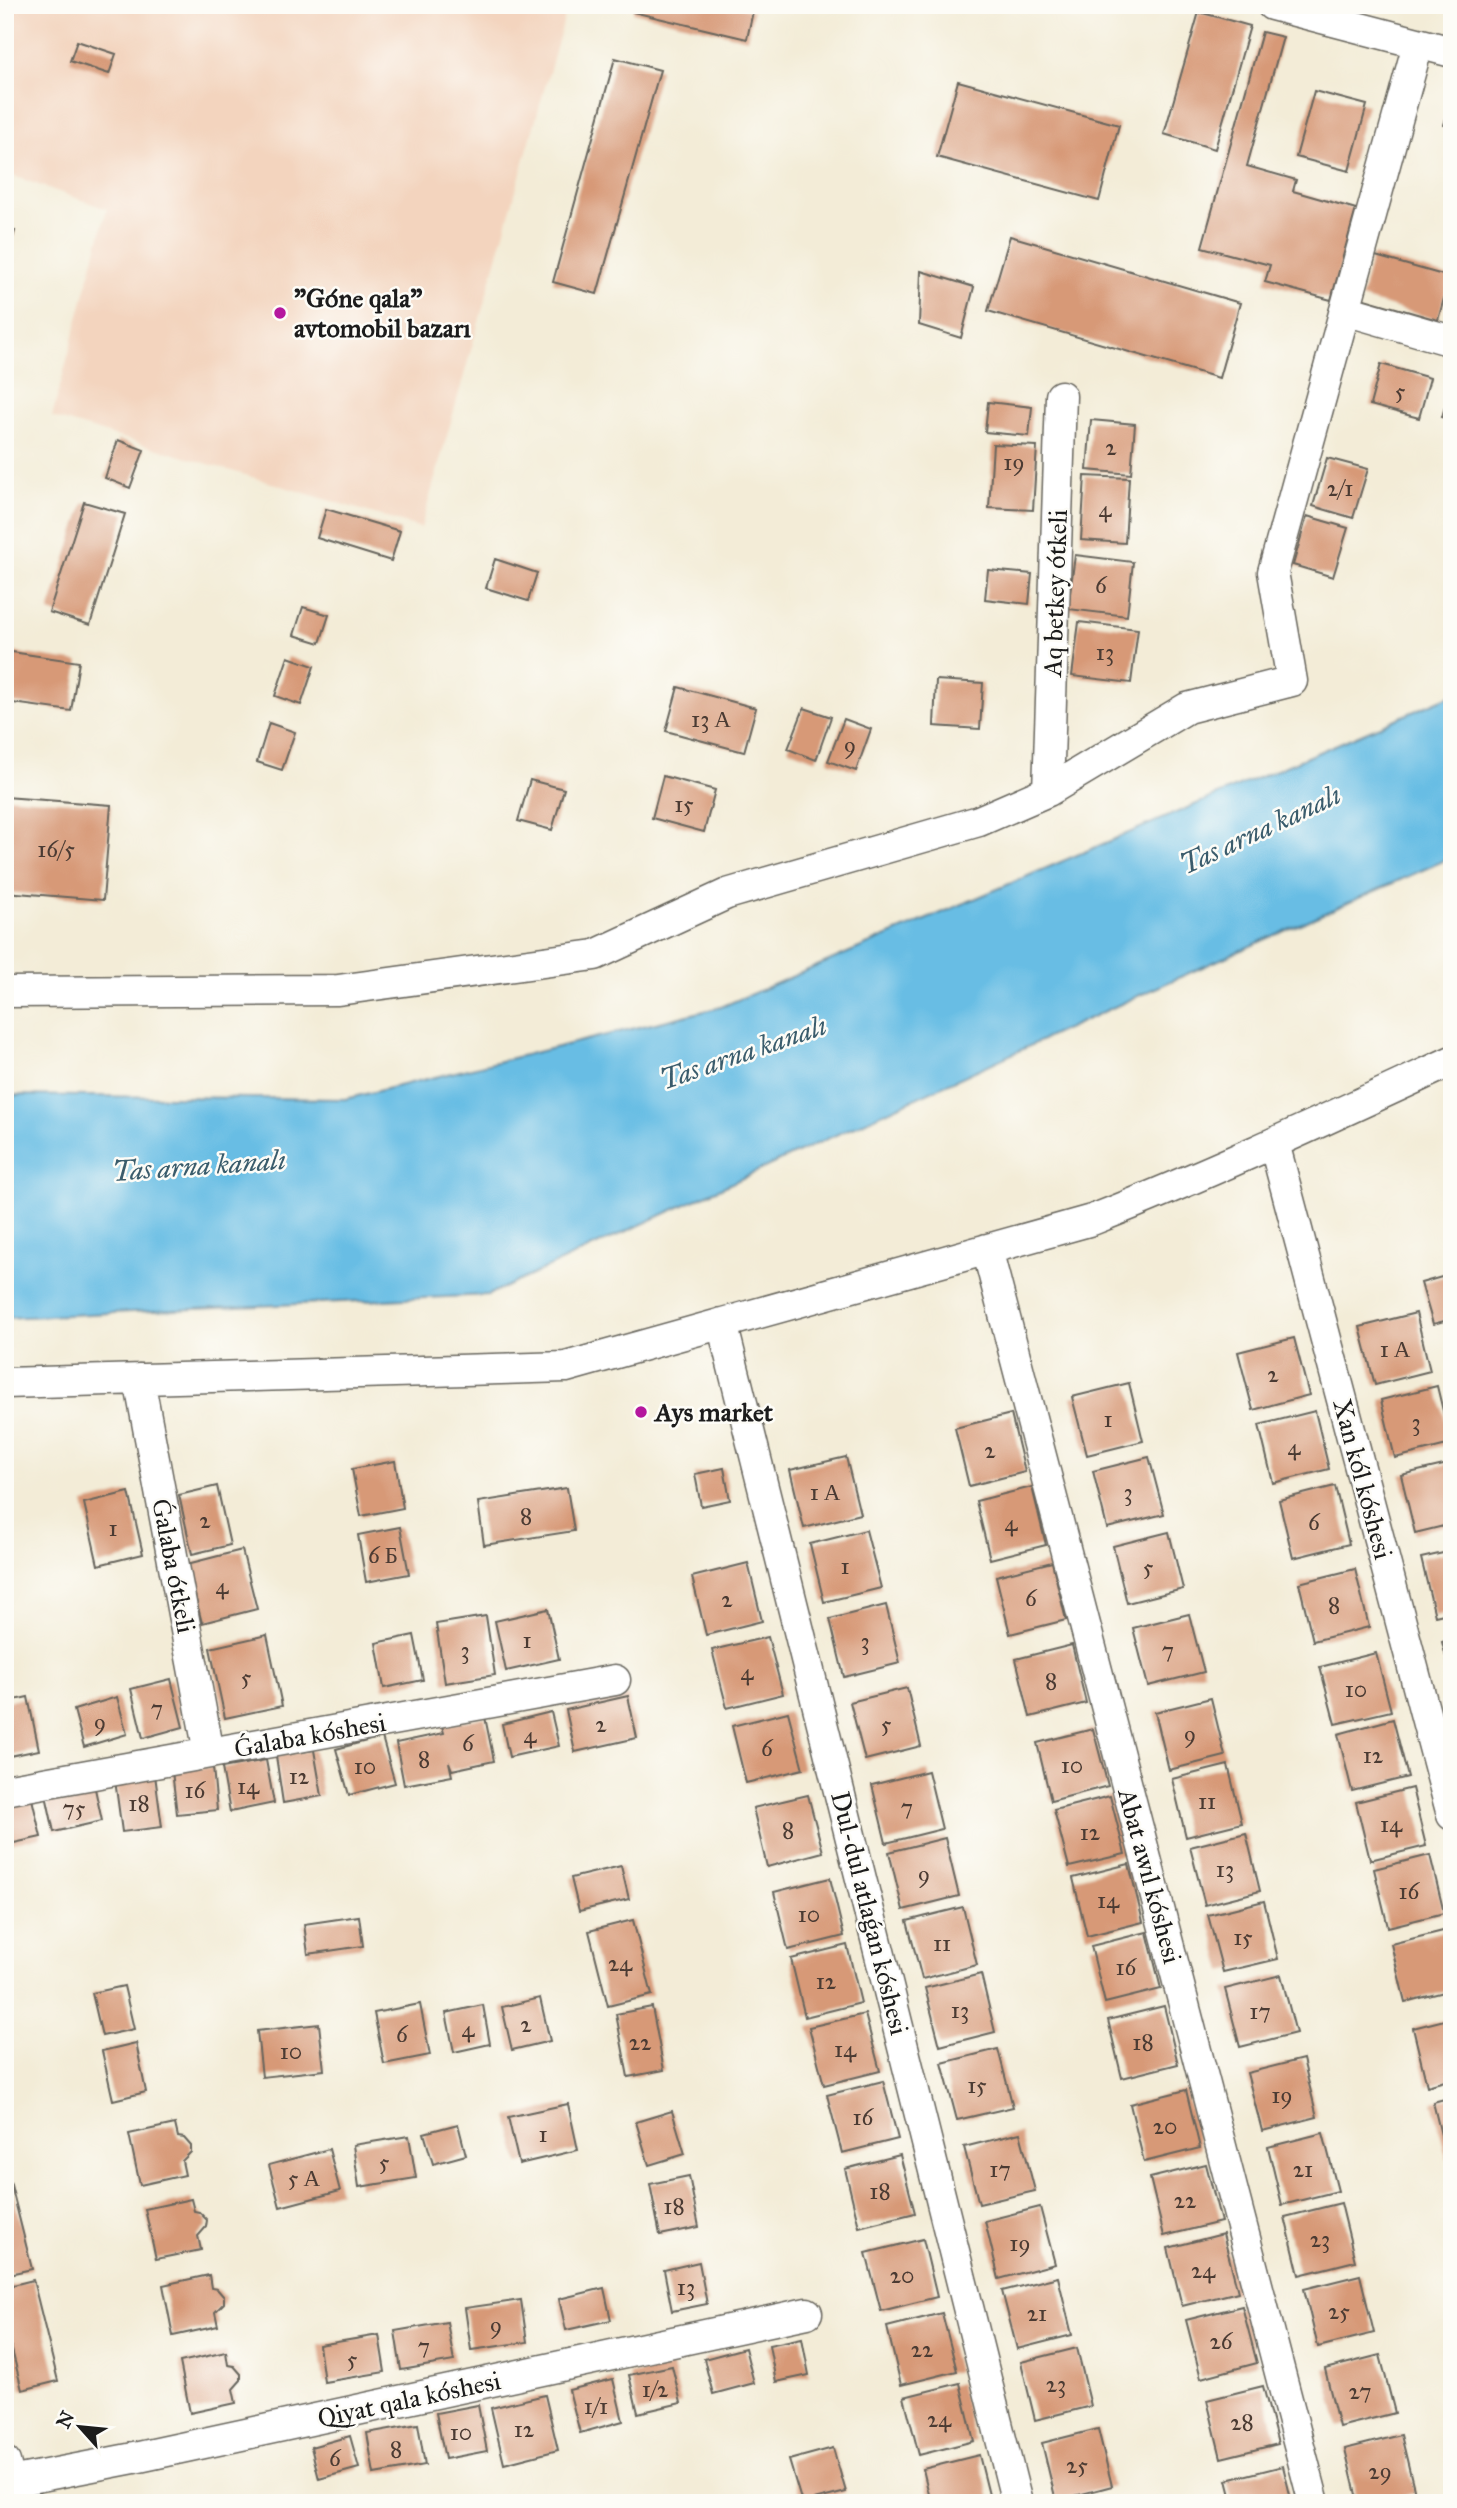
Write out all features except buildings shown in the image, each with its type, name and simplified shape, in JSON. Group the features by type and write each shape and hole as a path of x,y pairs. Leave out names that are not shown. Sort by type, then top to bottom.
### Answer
{"street":[{"path":"1272,5 1452,52"},
{"path":"5,992 338,990 595,955 727,894 979,821 1048,791 1187,708 1292,681 1273,572 1418,44"},
{"path":"1345,310 1452,341"},
{"name":"Aq betkey ótkeli","path":"1048,791 1061,396"},
{"path":"5,1383 566,1367 1092,1220 1166,1191 1452,1061"},
{"name":"Xan kól kóshesi","path":"1274,1143 1452,1815"},
{"name":"Abat awıl kóshesi","path":"987,1249 1314,2503"},
{"name":"Dul-dul atlaǵan kóshesi","path":"723,1323 1017,2503"},
{"name":"Ǵalaba ótkeli","path":"139,1379 209,1753"},
{"name":"Ǵalaba kóshesi","path":"5,1790 615,1680"},
{"name":"Qiyat qala kóshesi","path":"8,2472 152,2454 807,2313"}],"shaded area":[{"name":"\"Góne qala\" avtomobil bazarı","path":"5,5 568,5 421,528 52,417 107,209 5,173"}],"water":[{"name":"Tas arna kanalı","path":"1452,695 1452,857 1162,985 488,1295 5,1318 5,1095 345,1099 721,1007"}],"place":[{"name":"\"Góne qala\" avtomobil bazarı","path":"280,313"},
{"name":"Ays market","path":"641,1412"}]}
